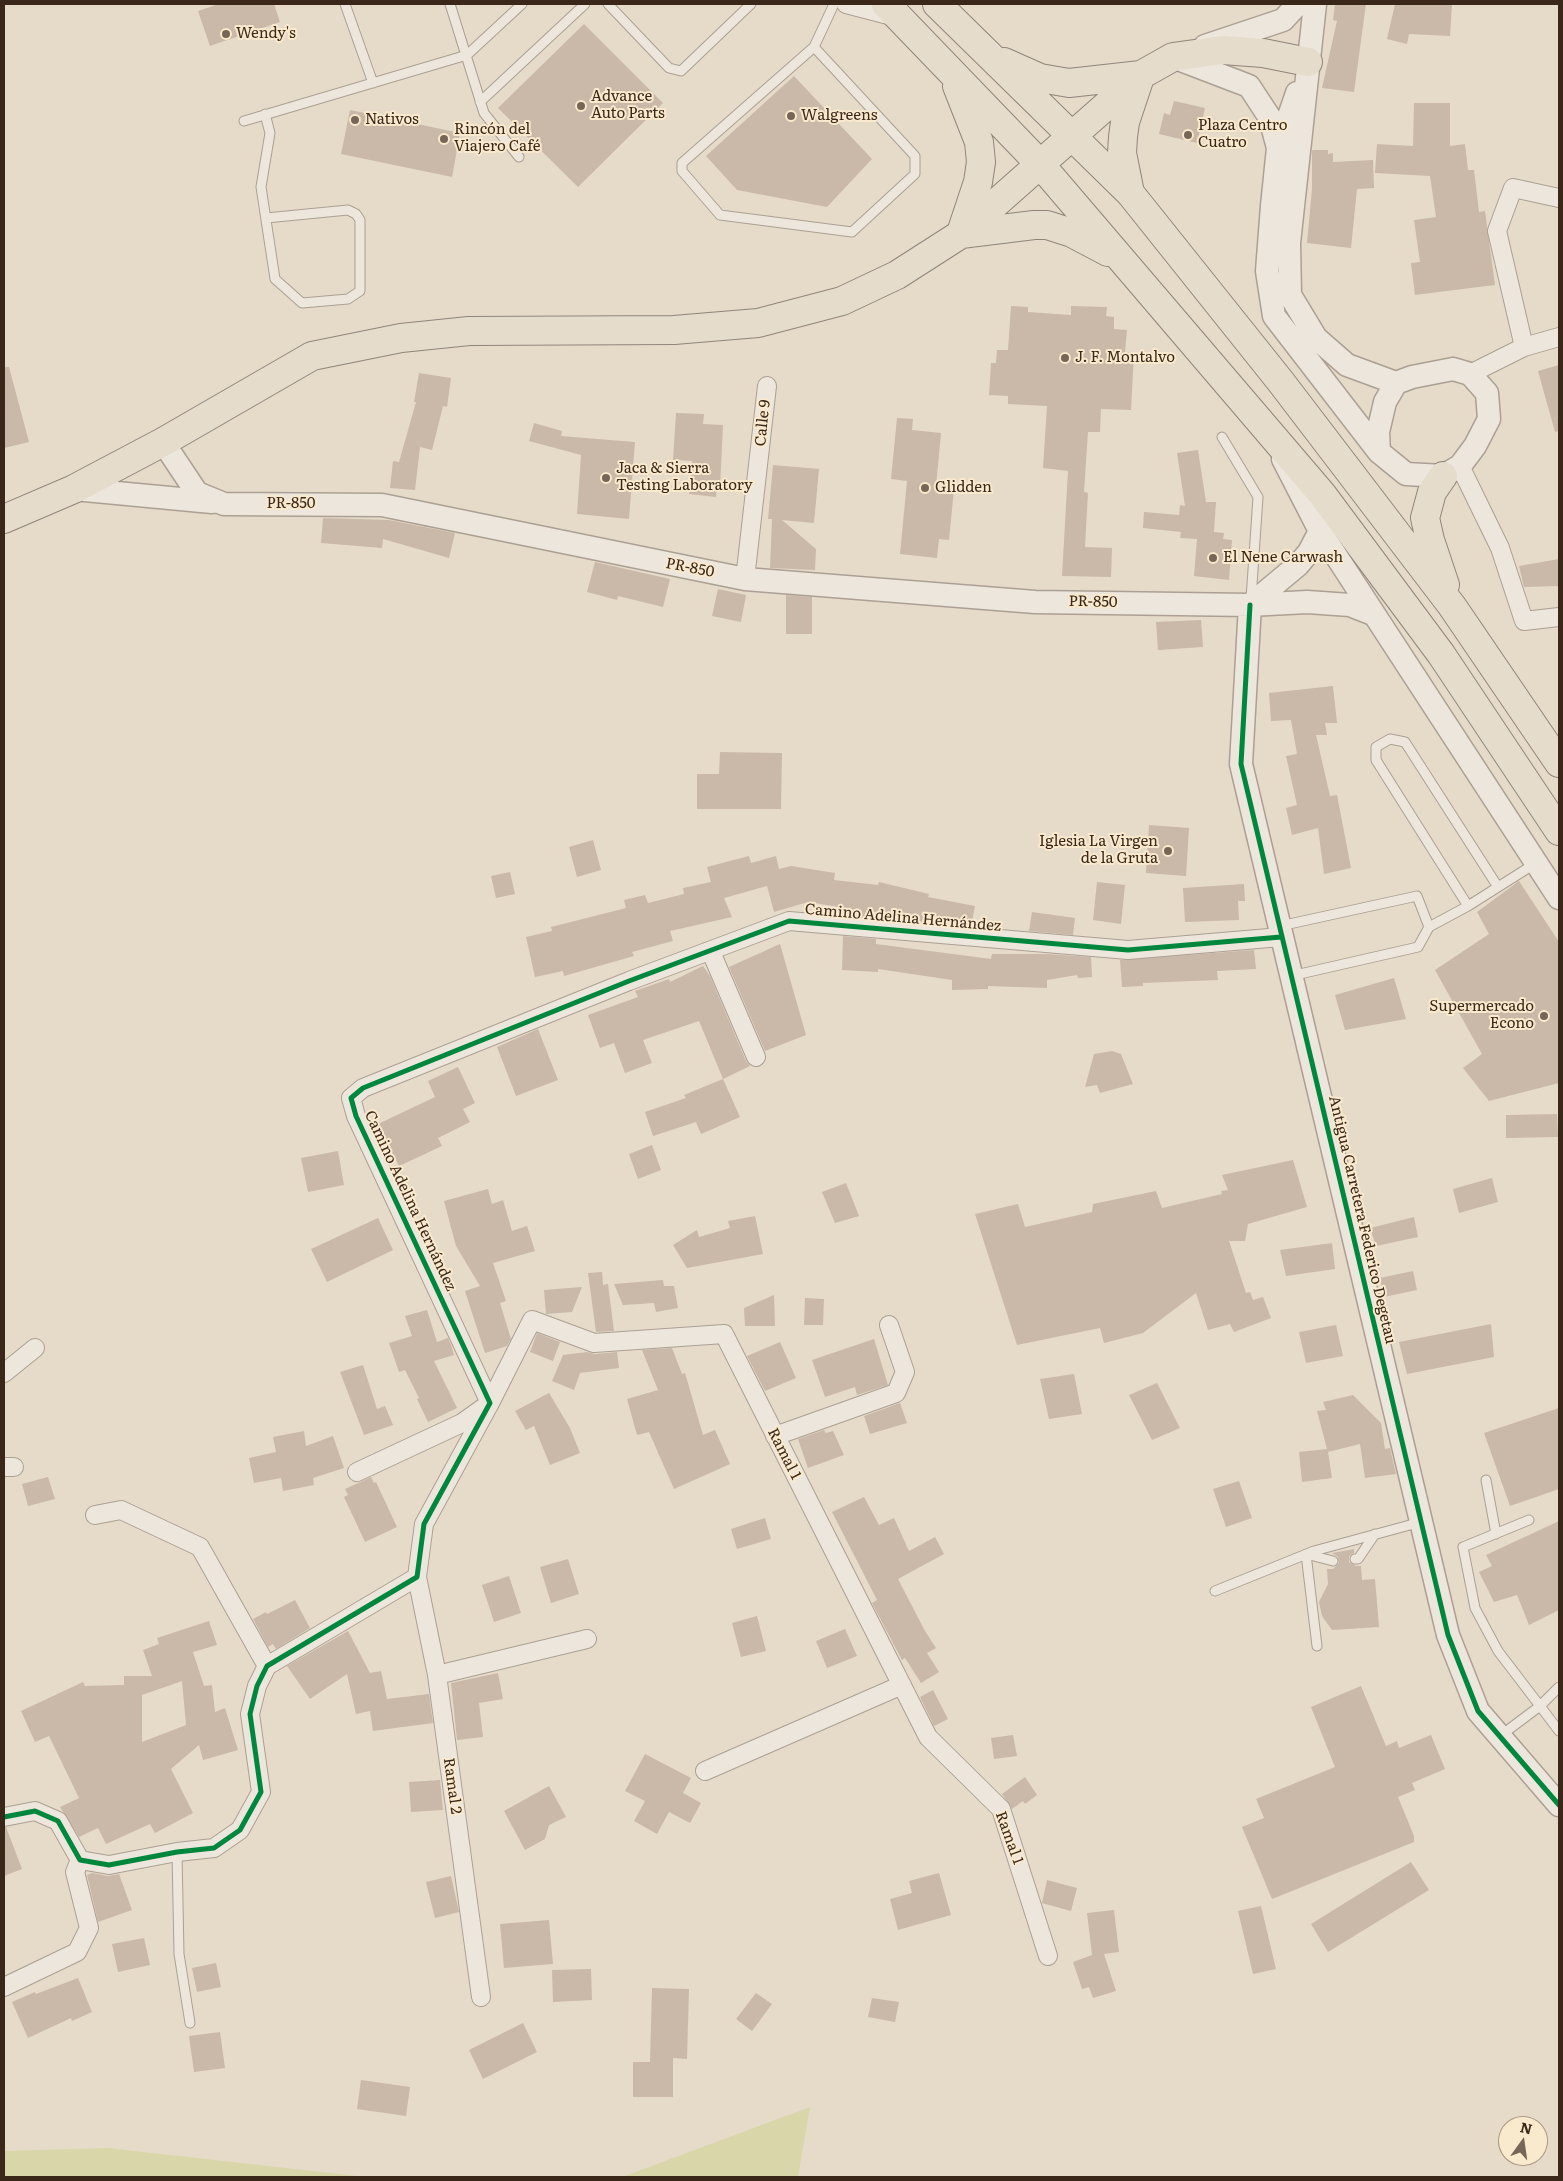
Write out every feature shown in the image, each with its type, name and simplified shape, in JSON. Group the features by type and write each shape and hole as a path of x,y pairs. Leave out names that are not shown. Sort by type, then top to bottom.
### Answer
{"main road":[{"path":"937,4 1130,193 1282,382 1452,606 1559,763"},
{"path":"893,11 1040,164 1322,494 1441,654 1559,831"},
{"path":"4,519 74,489 163,442 312,356 401,338 469,331 674,330 758,323 842,301 897,275 933,254 961,234 1141,76 1173,57 1223,50 1263,53 1308,62"},
{"path":"986,53 1040,78 1056,82 1069,83 1141,76"},
{"path":"950,70 972,120 979,142 981,162 978,182 961,234"},
{"path":"1130,193 1122,153 1123,137 1125,122 1141,76"},
{"path":"961,234 1047,225 1072,233 1124,261"},
{"path":"1452,471 1432,492 1425,518 1430,540 1452,606"}],"street":[{"path":"846,4 893,11"},
{"path":"1173,57 1283,20 1298,4"},
{"path":"1308,62 1278,148 1267,272 1274,316 1379,452 1406,474 1452,471 1475,446 1489,419 1487,393 1470,374 1453,369 1412,377 1396,383 1347,365 1316,338 1290,295 1289,243 1300,160 1315,4"},
{"path":"1173,57 1249,86 1270,118 1278,148"},
{"path":"1524,347 1496,231 1513,188 1559,198"},
{"path":"1470,374 1524,347 1559,337"},
{"path":"1379,452 1378,432 1383,410 1396,383"},
{"name":"Calle 9","path":"745,579 767,386"},
{"path":"1268,431 1320,531 1559,898"},
{"name":"PR-850","path":"163,442 197,492 224,504 382,505 745,579 1035,602 1250,605 1307,602 1350,605 1373,614"},
{"path":"1452,471 1500,548 1524,621 1559,617"},
{"path":"74,489 224,504"},
{"path":"1250,605 1298,565 1320,531"},
{"name":"Antigua Carretera Federico Degetau","path":"1250,605 1241,764 1448,1635 1478,1711 1498,1737 1559,1805"},
{"name":"Camino Adelina Hernández","path":"490,1403 356,1116 351,1098 363,1088 629,981 711,952 789,921 1128,950 1280,932"},
{"path":"711,952 756,1057"},
{"name":"Ramal 1","path":"357,1472 462,1423 490,1403 532,1320 594,1342 724,1334 928,1738 1001,1810 1048,1956"},
{"path":"776,1436 896,1393 904,1372 889,1326"},
{"path":"4,1373 35,1348"},
{"path":"80,1860 109,1865 177,1852 214,1848 240,1830 262,1792 250,1714 257,1686 267,1666 417,1577 424,1524 490,1403"},
{"path":"95,1515 121,1510 200,1547 267,1666"},
{"name":"Ramal 2","path":"417,1577 437,1675 481,1997"},
{"path":"437,1675 587,1639"},
{"path":"705,1771 902,1685"},
{"path":"4,1817 35,1811 58,1821 80,1860"},
{"path":"4,1987 77,1952 89,1928 75,1872 80,1860"}],"lane":[{"path":"344,4 373,83"},
{"path":"450,4 484,113 519,157"},
{"path":"244,120 467,55 522,4"},
{"path":"480,102 585,4"},
{"path":"608,4 669,68 681,72 751,4"},
{"path":"814,47 915,156 915,174 852,232 720,215 682,171 682,163 814,47 834,4"},
{"path":"266,114 270,133 261,187 275,279 302,303 348,299 360,291 360,220 356,214 348,210 266,218"},
{"path":"1222,436 1258,497 1250,605"},
{"path":"1468,906 1376,760 1376,746 1390,739 1405,742 1498,888"},
{"path":"1290,976 1418,946 1429,927 1468,906 1536,863"},
{"path":"1280,932 1418,896 1429,927"},
{"path":"1486,1480 1496,1534"},
{"path":"1528,1520 1462,1547 1475,1608 1498,1651 1559,1731"},
{"path":"1216,1591 1306,1554 1421,1522"},
{"path":"1355,1559 1358,1559 1375,1534"},
{"path":"1306,1554 1333,1561"},
{"path":"1306,1554 1317,1646"},
{"path":"1498,1737 1540,1706 1559,1687"},
{"path":"177,1852 179,1954 190,2023"}],"shaded area":[{"path":"810,2107 798,2177 622,2177"},
{"path":"108,2148 366,2177 4,2177 4,2151"}],"building":[{"name":"Wendy's","path":"219,4 274,4 280,22 210,46 198,11"},
{"path":"1335,4 1366,4 1354,92 1322,88 1337,21 1333,20"},
{"path":"1395,4 1452,4 1450,36 1409,34 1407,44 1387,39"},
{"name":"Advance Auto Parts","path":"584,24 663,103 578,187 498,108"},
{"name":"Walgreens","path":"794,76 872,159 827,207 737,190 706,156"},
{"path":"1174,101 1205,108 1197,143 1159,134 1164,113 1170,115"},
{"path":"1414,103 1450,103 1450,146 1465,144 1468,170 1474,170 1479,212 1485,211 1495,285 1415,295 1411,263 1420,262 1414,220 1436,217 1430,176 1375,173 1377,144 1413,146"},
{"path":"350,110 460,133 452,177 341,154"},
{"path":"1312,150 1328,150 1328,154 1333,153 1333,162 1373,160 1374,188 1357,189 1351,248 1307,243 1312,189"},
{"name":"J. F. Montalvo","path":"1011,306 1028,307 1028,312 1071,315 1071,306 1107,307 1106,316 1114,317 1114,329 1127,330 1125,352 1134,353 1131,410 1101,409 1100,432 1088,432 1084,492 1088,493 1085,547 1112,548 1111,577 1062,576 1068,471 1043,468 1047,406 1008,404 1008,396 989,395 991,363 996,363 997,350 1008,350"},
{"path":"1559,365 1559,431 1555,432 1538,371"},
{"path":"4,367 9,367 29,442 4,448"},
{"path":"419,373 451,378 447,407 443,406 432,450 420,447 415,490 390,488 393,461 399,462 416,402 414,402"},
{"path":"676,413 704,414 703,424 723,425 720,487 717,487 716,497 689,494 692,461 673,460"},
{"name":"Glidden","path":"897,418 913,419 912,430 941,433 936,487 954,489 949,540 939,539 937,558 900,554 907,481 891,479"},
{"name":"Jaca & Sierra Testing Laboratory","path":"534,423 562,431 561,436 635,442 629,519 577,514 581,455 529,441"},
{"name":"El Nene Carwash","path":"1198,450 1206,502 1216,502 1214,532 1224,533 1223,539 1232,540 1229,580 1194,576 1197,539 1180,538 1181,532 1143,528 1144,512 1179,515 1180,505 1185,506 1177,453"},
{"path":"773,465 819,469 814,523 782,520 816,549 815,570 770,568 772,519 768,519"},
{"path":"323,518 389,520 455,533 449,558 383,539 382,548 321,543"},
{"path":"1559,559 1559,586 1524,587 1519,566"},
{"path":"595,562 670,579 663,607 618,596 617,600 587,592"},
{"path":"718,589 746,595 741,622 712,616"},
{"path":"786,595 812,597 812,634 786,634"},
{"path":"1201,620 1203,647 1158,650 1156,622"},
{"path":"1333,686 1337,723 1325,723 1327,735 1316,735 1330,796 1337,795 1351,868 1324,874 1318,828 1292,835 1286,808 1297,805 1286,756 1297,754 1291,720 1271,721 1269,693"},
{"path":"720,752 782,753 781,809 697,809 697,774 719,774"},
{"name":"Iglesia La Virgen de la Gruta","path":"1149,825 1189,828 1186,876 1146,873"},
{"path":"593,840 601,870 577,877 569,847"},
{"path":"749,856 751,863 776,856 779,869 791,866 835,873 834,880 878,885 879,882 929,894 928,897 975,906 971,926 923,917 922,922 908,921 874,912 874,918 844,915 838,913 839,907 808,902 774,912 767,886 724,898 732,917 670,931 673,941 632,952 634,956 564,976 563,971 535,977 526,937 552,931 551,927 626,908 624,900 645,895 648,903 684,894 683,888 711,882 707,867"},
{"path":"510,872 515,894 496,898 491,876"},
{"path":"1519,881 1559,942 1559,1083 1489,1101 1463,1068 1482,1054 1435,970 1489,934 1477,912"},
{"path":"1097,882 1125,885 1121,924 1093,920"},
{"path":"1244,884 1245,901 1238,901 1239,920 1185,922 1183,888"},
{"path":"1032,912 1075,918 1073,935 1029,931"},
{"path":"843,936 876,939 876,944 991,959 992,954 1047,954 1091,957 1092,977 1078,978 1077,975 1047,980 1047,988 988,986 988,989 952,990 952,980 878,969 878,972 842,970"},
{"path":"780,944 806,1035 765,1051 729,967"},
{"path":"1254,950 1256,969 1217,971 1218,980 1143,983 1143,986 1122,987 1120,960"},
{"path":"703,966 710,976 746,1061 750,1066 723,1079 699,1021 643,1040 652,1063 625,1073 614,1043 600,1048 588,1015 638,997 635,991 669,979 670,982"},
{"path":"1394,978 1406,1019 1345,1030 1335,995"},
{"path":"538,1029 558,1080 516,1096 497,1047"},
{"path":"1112,1051 1121,1054 1133,1084 1100,1093 1097,1085 1085,1087 1094,1054"},
{"path":"458,1067 475,1103 463,1109 470,1122 438,1138 442,1146 399,1166 378,1124 435,1097 428,1081"},
{"path":"723,1079 740,1117 701,1134 696,1122 653,1136 645,1112 686,1098 684,1095"},
{"path":"1557,1114 1558,1137 1506,1138 1506,1115"},
{"path":"652,1145 661,1170 638,1179 629,1154"},
{"path":"338,1151 344,1185 308,1192 301,1158"},
{"path":"1293,1160 1307,1207 1248,1224 1245,1241 1229,1241 1246,1293 1250,1292 1253,1300 1263,1297 1271,1318 1234,1332 1230,1324 1208,1330 1196,1293 1143,1333 1104,1343 1100,1328 1017,1345 975,1214 1018,1204 1025,1227 1092,1212 1093,1204 1156,1191 1162,1208 1222,1194 1221,1191 1228,1190 1222,1175"},
{"path":"1492,1178 1498,1202 1459,1213 1453,1189"},
{"path":"846,1183 859,1216 835,1223 822,1192"},
{"path":"488,1189 492,1204 503,1200 512,1231 527,1226 535,1251 493,1263 506,1301 500,1303 511,1339 507,1346 485,1353 465,1291 480,1286 456,1246 444,1201"},
{"path":"755,1216 763,1254 687,1268 673,1245 697,1230 699,1237 730,1228 728,1221"},
{"path":"1414,1217 1418,1237 1376,1246 1370,1228"},
{"path":"378,1218 393,1250 327,1282 311,1249"},
{"path":"1332,1243 1335,1269 1286,1276 1280,1250"},
{"path":"1413,1271 1417,1290 1384,1297 1380,1278"},
{"path":"602,1272 603,1285 608,1284 614,1331 596,1332 588,1273"},
{"path":"663,1280 664,1286 674,1286 678,1308 656,1312 654,1303 623,1305 614,1284"},
{"path":"582,1287 572,1312 546,1314 544,1290"},
{"path":"774,1295 775,1326 745,1326 744,1308"},
{"path":"805,1298 824,1299 823,1325 804,1325"},
{"path":"427,1310 437,1342 448,1338 451,1345 454,1355 434,1361 457,1408 428,1422 405,1370 399,1372 389,1343 412,1336 405,1316"},
{"path":"1491,1324 1494,1357 1407,1374 1399,1342"},
{"path":"1336,1325 1343,1356 1306,1363 1299,1332"},
{"path":"537,1333 560,1342 553,1361 530,1352"},
{"path":"874,1339 888,1385 857,1395 855,1387 825,1397 812,1360"},
{"path":"780,1342 796,1378 765,1391 747,1356"},
{"path":"672,1348 682,1374 685,1373 703,1435 715,1430 730,1464 674,1489 649,1432 637,1435 627,1399 658,1390 642,1350"},
{"path":"587,1352 595,1354 617,1352 619,1368 580,1373 574,1390 552,1381 563,1355"},
{"path":"363,1365 377,1409 385,1406 393,1425 364,1435 340,1372"},
{"path":"1074,1374 1082,1414 1049,1419 1040,1379"},
{"path":"1157,1383 1180,1428 1152,1440 1129,1395"},
{"path":"549,1393 570,1428 580,1453 550,1465 534,1426 526,1430 515,1411"},
{"path":"1353,1395 1381,1423 1385,1449 1390,1448 1396,1474 1365,1478 1360,1444 1328,1452 1332,1478 1302,1482 1299,1452 1327,1449 1317,1411 1326,1410 1323,1402"},
{"path":"900,1403 907,1423 870,1434 864,1416"},
{"path":"1559,1408 1559,1489 1510,1506 1484,1433"},
{"path":"824,1430 826,1433 833,1431 844,1455 808,1468 798,1439"},
{"path":"304,1431 306,1446 333,1436 344,1468 313,1478 314,1485 283,1491 281,1478 254,1483 249,1458 276,1452 273,1437"},
{"path":"48,1477 55,1499 28,1506 22,1484"},
{"path":"371,1477 374,1483 376,1482 397,1527 365,1542 344,1497 348,1495 345,1489"},
{"path":"1239,1481 1252,1518 1226,1527 1213,1489"},
{"path":"864,1497 879,1525 894,1518 909,1551 935,1537 944,1554 898,1579 936,1648 927,1653 939,1672 921,1683 905,1658 902,1660 872,1603 877,1600 832,1512"},
{"path":"765,1518 771,1539 737,1549 731,1529"},
{"path":"1559,1521 1559,1610 1529,1625 1517,1595 1494,1602 1479,1572 1492,1566 1486,1555"},
{"path":"1354,1549 1354,1553 1349,1556 1349,1562 1356,1566 1361,1566 1362,1580 1375,1579 1379,1627 1332,1630 1322,1616 1319,1602 1328,1584 1327,1569 1333,1569 1339,1563 1338,1557 1332,1553"},
{"path":"568,1559 579,1594 551,1603 540,1567"},
{"path":"509,1576 521,1613 494,1622 482,1585"},
{"path":"295,1600 310,1628 276,1649 273,1644 268,1647 253,1619"},
{"path":"757,1616 766,1651 741,1657 732,1623"},
{"path":"209,1621 217,1645 193,1652 204,1686 212,1685 215,1712 225,1708 238,1750 203,1760 199,1745 171,1769 193,1813 155,1833 150,1824 106,1844 98,1828 79,1837 60,1807 79,1798 49,1736 35,1742 21,1711 83,1682 85,1686 124,1685 124,1676 152,1676 143,1650 159,1644 157,1638","holes":["182,1681 186,1725 142,1742 142,1695"]},
{"path":"845,1629 857,1656 827,1668 816,1641"},
{"path":"348,1631 370,1673 381,1671 387,1699 429,1694 433,1723 373,1731 370,1711 356,1714 347,1674 310,1699 287,1666"},
{"path":"498,1673 503,1699 479,1703 483,1737 457,1740 451,1683"},
{"path":"1361,1686 1386,1746 1397,1741 1399,1748 1431,1735 1445,1769 1412,1783 1415,1790 1398,1797 1414,1836 1414,1842 1272,1899 1242,1827 1264,1818 1256,1799 1335,1767 1311,1707"},
{"path":"933,1690 948,1719 934,1726 920,1697"},
{"path":"1013,1735 1017,1756 994,1759 991,1738"},
{"path":"645,1754 691,1778 683,1793 701,1803 690,1823 669,1812 657,1834 634,1821 645,1801 625,1791"},
{"path":"1025,1777 1037,1795 1025,1804 1023,1801 1012,1809 1002,1794"},
{"path":"440,1780 443,1810 411,1812 409,1782"},
{"path":"549,1786 566,1817 549,1825 545,1839 525,1850 504,1811"},
{"path":"4,1827 6,1827 22,1869 4,1876"},
{"path":"1411,1862 1429,1890 1328,1952 1311,1924"},
{"path":"92,1873 108,1876 119,1874 132,1910 98,1922 87,1875"},
{"path":"939,1873 951,1915 898,1930 890,1899 912,1893 909,1881"},
{"path":"451,1876 459,1912 435,1918 426,1882"},
{"path":"1047,1880 1077,1888 1071,1911 1042,1903"},
{"path":"1261,1906 1276,1969 1253,1974 1238,1911"},
{"path":"1114,1910 1119,1952 1104,1954 1116,1991 1093,1998 1089,1987 1082,1989 1073,1962 1092,1955 1087,1913"},
{"path":"549,1920 553,1964 504,1968 500,1924"},
{"path":"144,1938 150,1965 118,1972 112,1944"},
{"path":"216,1963 221,1987 197,1992 192,1968"},
{"path":"591,1969 592,2000 553,2002 552,1970"},
{"path":"78,1978 92,2012 72,2021 71,2018 28,2038 12,2002 35,1992 36,1994"},
{"path":"652,1988 689,1989 687,2059 673,2058 673,2097 633,2097 633,2062 650,2062"},
{"path":"756,1993 772,2004 752,2031 736,2019"},
{"path":"872,1998 899,2002 895,2022 868,2017"},
{"path":"523,2023 537,2052 483,2079 469,2050"},
{"path":"220,2032 225,2068 194,2072 189,2036"},
{"path":"361,2080 410,2087 406,2116 357,2109"}],"cycle path":[{"path":"1250,605 1241,764 1448,1635 1478,1711 1559,1805"},
{"path":"4,1817 35,1811 58,1821 80,1860 109,1865 177,1852 214,1848 240,1830 261,1792 250,1714 257,1686 267,1666 417,1577 424,1524 490,1403 356,1116 351,1098 363,1088 629,981 789,921 1128,950 1281,937"}],"place":[{"name":"Wendy's","path":"226,34"},
{"name":"Advance Auto Parts","path":"581,106"},
{"name":"Walgreens","path":"791,116"},
{"name":"Nativos","path":"355,120"},
{"name":"Plaza Centro Cuatro","path":"1188,135"},
{"name":"Rincón del Viajero Café","path":"444,139"},
{"name":"J. F. Montalvo","path":"1065,358"},
{"name":"Jaca & Sierra Testing Laboratory","path":"606,478"},
{"name":"Glidden","path":"925,488"},
{"name":"El Nene Carwash","path":"1213,558"},
{"name":"Iglesia La Virgen de la Gruta","path":"1168,851"},
{"name":"Supermercado Econo","path":"1544,1016"}]}
